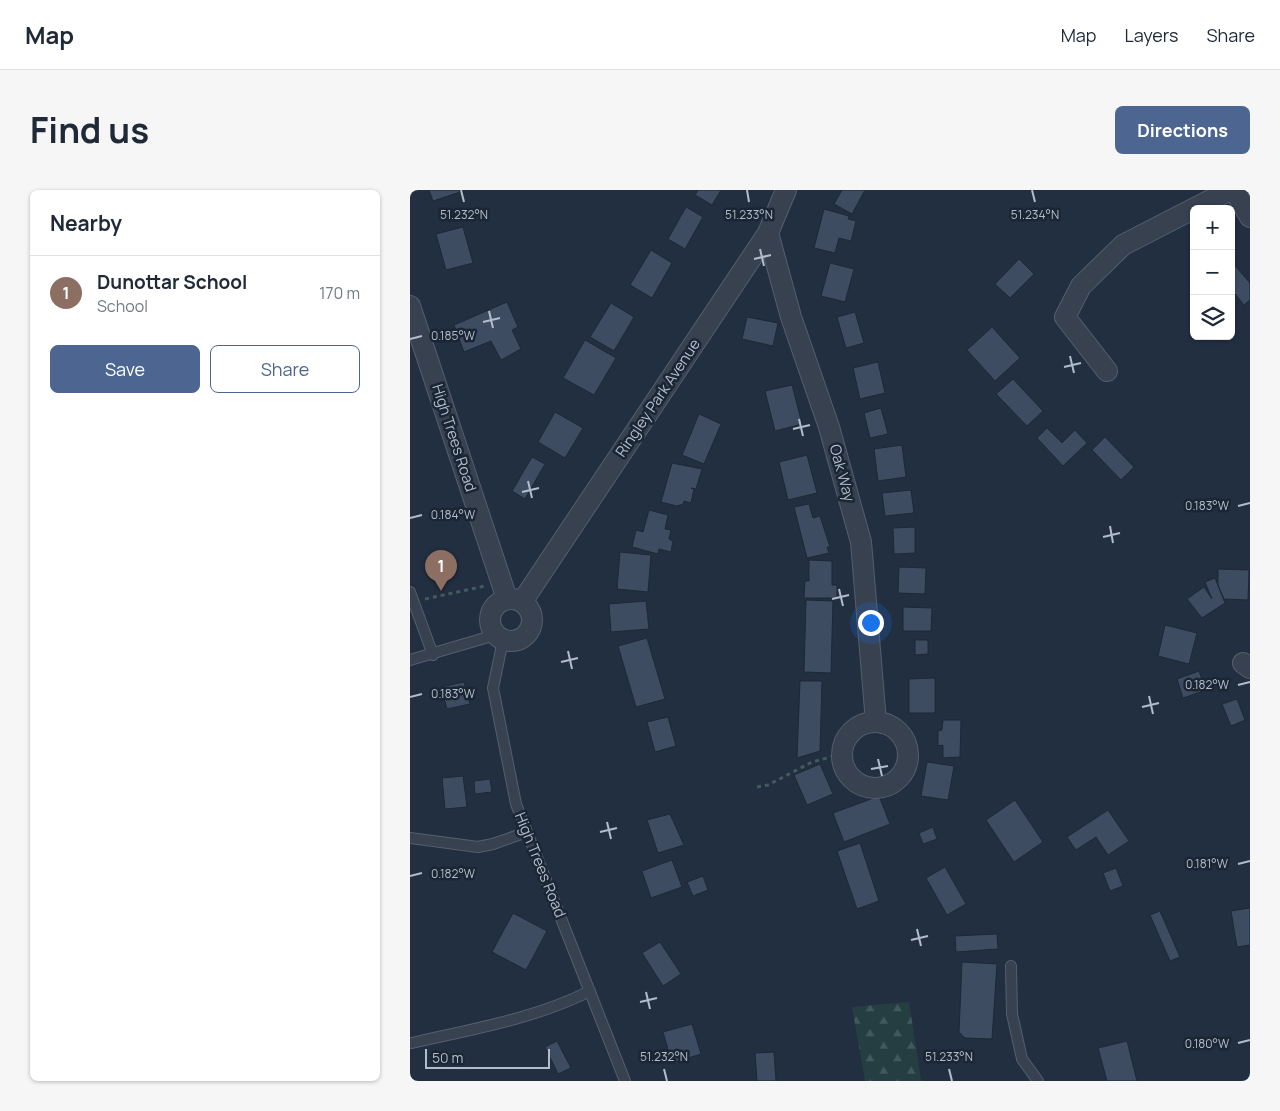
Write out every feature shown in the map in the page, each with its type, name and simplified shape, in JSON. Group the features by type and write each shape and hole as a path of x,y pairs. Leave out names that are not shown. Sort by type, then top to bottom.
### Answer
{"street":[{"name":"Ringley Park Avenue","path":"514,601 768,233 786,190"},
{"path":"1107,371 1065,316 1080,286 1123,245 1230,190"},
{"path":"1234,190 1250,217"},
{"name":"Oak Way","path":"768,233 791,317 829,427 861,542 876,722"},
{"name":"High Trees Road","path":"410,306 514,601"},
{"path":"514,601 531,614 530,628 522,638 513,641 499,637 490,625 490,614 497,604 514,601"},
{"path":"876,722 887,724 904,738 908,749 908,760 898,780 878,789 866,788 856,783 848,775 842,754 849,735 866,723 876,722"}],"lane":[{"path":"411,597 434,654"},
{"path":"410,660 499,637"},
{"name":"High Trees Road","path":"499,637 493,688 516,804 625,1081"},
{"path":"410,838 478,847 493,844 527,832"},
{"path":"1011,966 1012,1014 1022,1058 1038,1081"},
{"path":"412,1043 507,1021 564,1004 590,991"}],"path":[{"path":"411,597 465,591"},
{"path":"757,787 768,785 812,762 842,754"}],"green space":[{"path":"909,1002 921,1080 923,1081 865,1081 852,1007"}],"building":[{"path":"429,190 459,190 460,192 433,201"},
{"path":"698,190 721,190 712,205 695,195"},
{"path":"842,190 865,190 852,214 834,204"},
{"path":"686,207 703,217 685,249 668,239"},
{"path":"824,209 849,216 848,219 856,221 851,241 839,238 835,253 814,248"},
{"path":"463,227 473,263 446,270 436,234"},
{"path":"651,250 672,263 652,298 630,285"},
{"path":"1019,259 1034,274 1010,298 995,284"},
{"path":"830,263 854,269 845,302 821,296"},
{"path":"1235,266 1250,283 1250,300 1244,305 1235,294"},
{"path":"507,302 518,327 512,330 521,349 501,360 491,341 464,352 454,325"},
{"path":"611,303 634,317 614,351 590,337"},
{"path":"855,312 864,343 846,348 837,317"},
{"path":"747,317 778,323 773,346 742,339"},
{"path":"992,327 1020,358 995,381 967,350"},
{"path":"585,340 616,358 594,395 563,378"},
{"path":"878,362 885,393 860,399 853,368"},
{"path":"1013,379 1043,411 1027,426 996,394"},
{"path":"792,385 802,424 775,431 765,391"},
{"path":"881,408 888,434 870,438 864,413"},
{"path":"555,412 583,428 565,458 538,442"},
{"path":"699,414 721,424 704,464 682,455"},
{"path":"1047,428 1062,443 1075,430 1087,443 1063,466 1037,438"},
{"path":"1105,437 1134,467 1121,480 1092,450"},
{"path":"902,445 906,477 878,481 874,449"},
{"path":"807,455 817,493 788,500 779,462"},
{"path":"532,457 545,464 525,499 512,491"},
{"path":"672,463 702,469 696,489 691,488 694,489 691,503 684,501 683,504 677,506 661,502"},
{"path":"911,490 914,513 885,516 882,493"},
{"path":"809,504 813,518 820,516 830,547 827,547 829,553 807,558 794,507"},
{"path":"649,510 668,515 665,529 671,530 669,539 673,541 671,552 659,549 658,554 632,547 636,530 643,532"},
{"path":"915,527 915,553 894,554 893,528"},
{"path":"620,552 651,555 648,592 617,589"},
{"path":"809,560 832,561 832,585 837,585 837,598 804,598 805,581 809,581"},
{"path":"899,567 926,568 925,594 898,593"},
{"path":"1218,569 1249,570 1248,600 1224,599 1218,585"},
{"path":"1215,578 1225,603 1202,618 1187,599 1204,587 1212,599 1205,582"},
{"path":"806,600 833,601 831,673 804,672"},
{"path":"646,601 649,629 611,632 609,604"},
{"path":"903,607 932,608 931,631 903,631"},
{"path":"1165,625 1197,633 1189,664 1158,656"},
{"path":"647,638 665,699 636,707 618,646"},
{"path":"915,640 928,640 928,654 915,655"},
{"path":"1199,671 1206,690 1183,698 1177,679"},
{"path":"935,678 935,713 909,713 909,679"},
{"path":"800,681 822,681 820,751 797,758"},
{"path":"464,682 470,704 447,709 441,687"},
{"path":"1237,699 1245,720 1231,726 1222,704"},
{"path":"668,717 676,746 655,752 647,722"},
{"path":"943,720 961,720 960,757 943,758 943,745 938,746 938,731 942,730"},
{"path":"927,762 954,766 948,800 921,796"},
{"path":"820,764 833,794 807,805 794,775"},
{"path":"463,776 467,807 445,809 442,778"},
{"path":"490,779 492,792 475,794 474,781"},
{"path":"879,796 890,824 844,842 833,813"},
{"path":"1015,800 1043,842 1014,862 986,820"},
{"path":"1108,810 1129,841 1108,855 1096,837 1076,850 1067,837"},
{"path":"670,814 684,845 658,853 647,820"},
{"path":"933,827 937,839 923,844 919,833"},
{"path":"860,843 879,901 857,909 837,851"},
{"path":"672,860 682,887 651,898 642,871"},
{"path":"945,867 966,904 947,915 926,878"},
{"path":"1116,868 1123,886 1110,891 1103,873"},
{"path":"703,876 708,890 693,896 687,882"},
{"path":"1250,908 1250,945 1237,947 1231,911"},
{"path":"1160,911 1180,957 1170,961 1150,915"},
{"path":"513,913 547,931 526,970 492,952"},
{"path":"997,934 998,949 956,952 955,936"},
{"path":"660,942 681,974 663,986 642,953"},
{"path":"962,962 997,964 992,1039 965,1038 959,1032"},
{"path":"692,1024 701,1054 672,1063 663,1032"},
{"path":"557,1041 571,1068 558,1074 545,1047"},
{"path":"1127,1041 1137,1081 1107,1081 1098,1048"},
{"path":"774,1052 776,1081 757,1081 755,1053"}],"place":[{"name":"Dunottar School","path":"441,591"}]}
